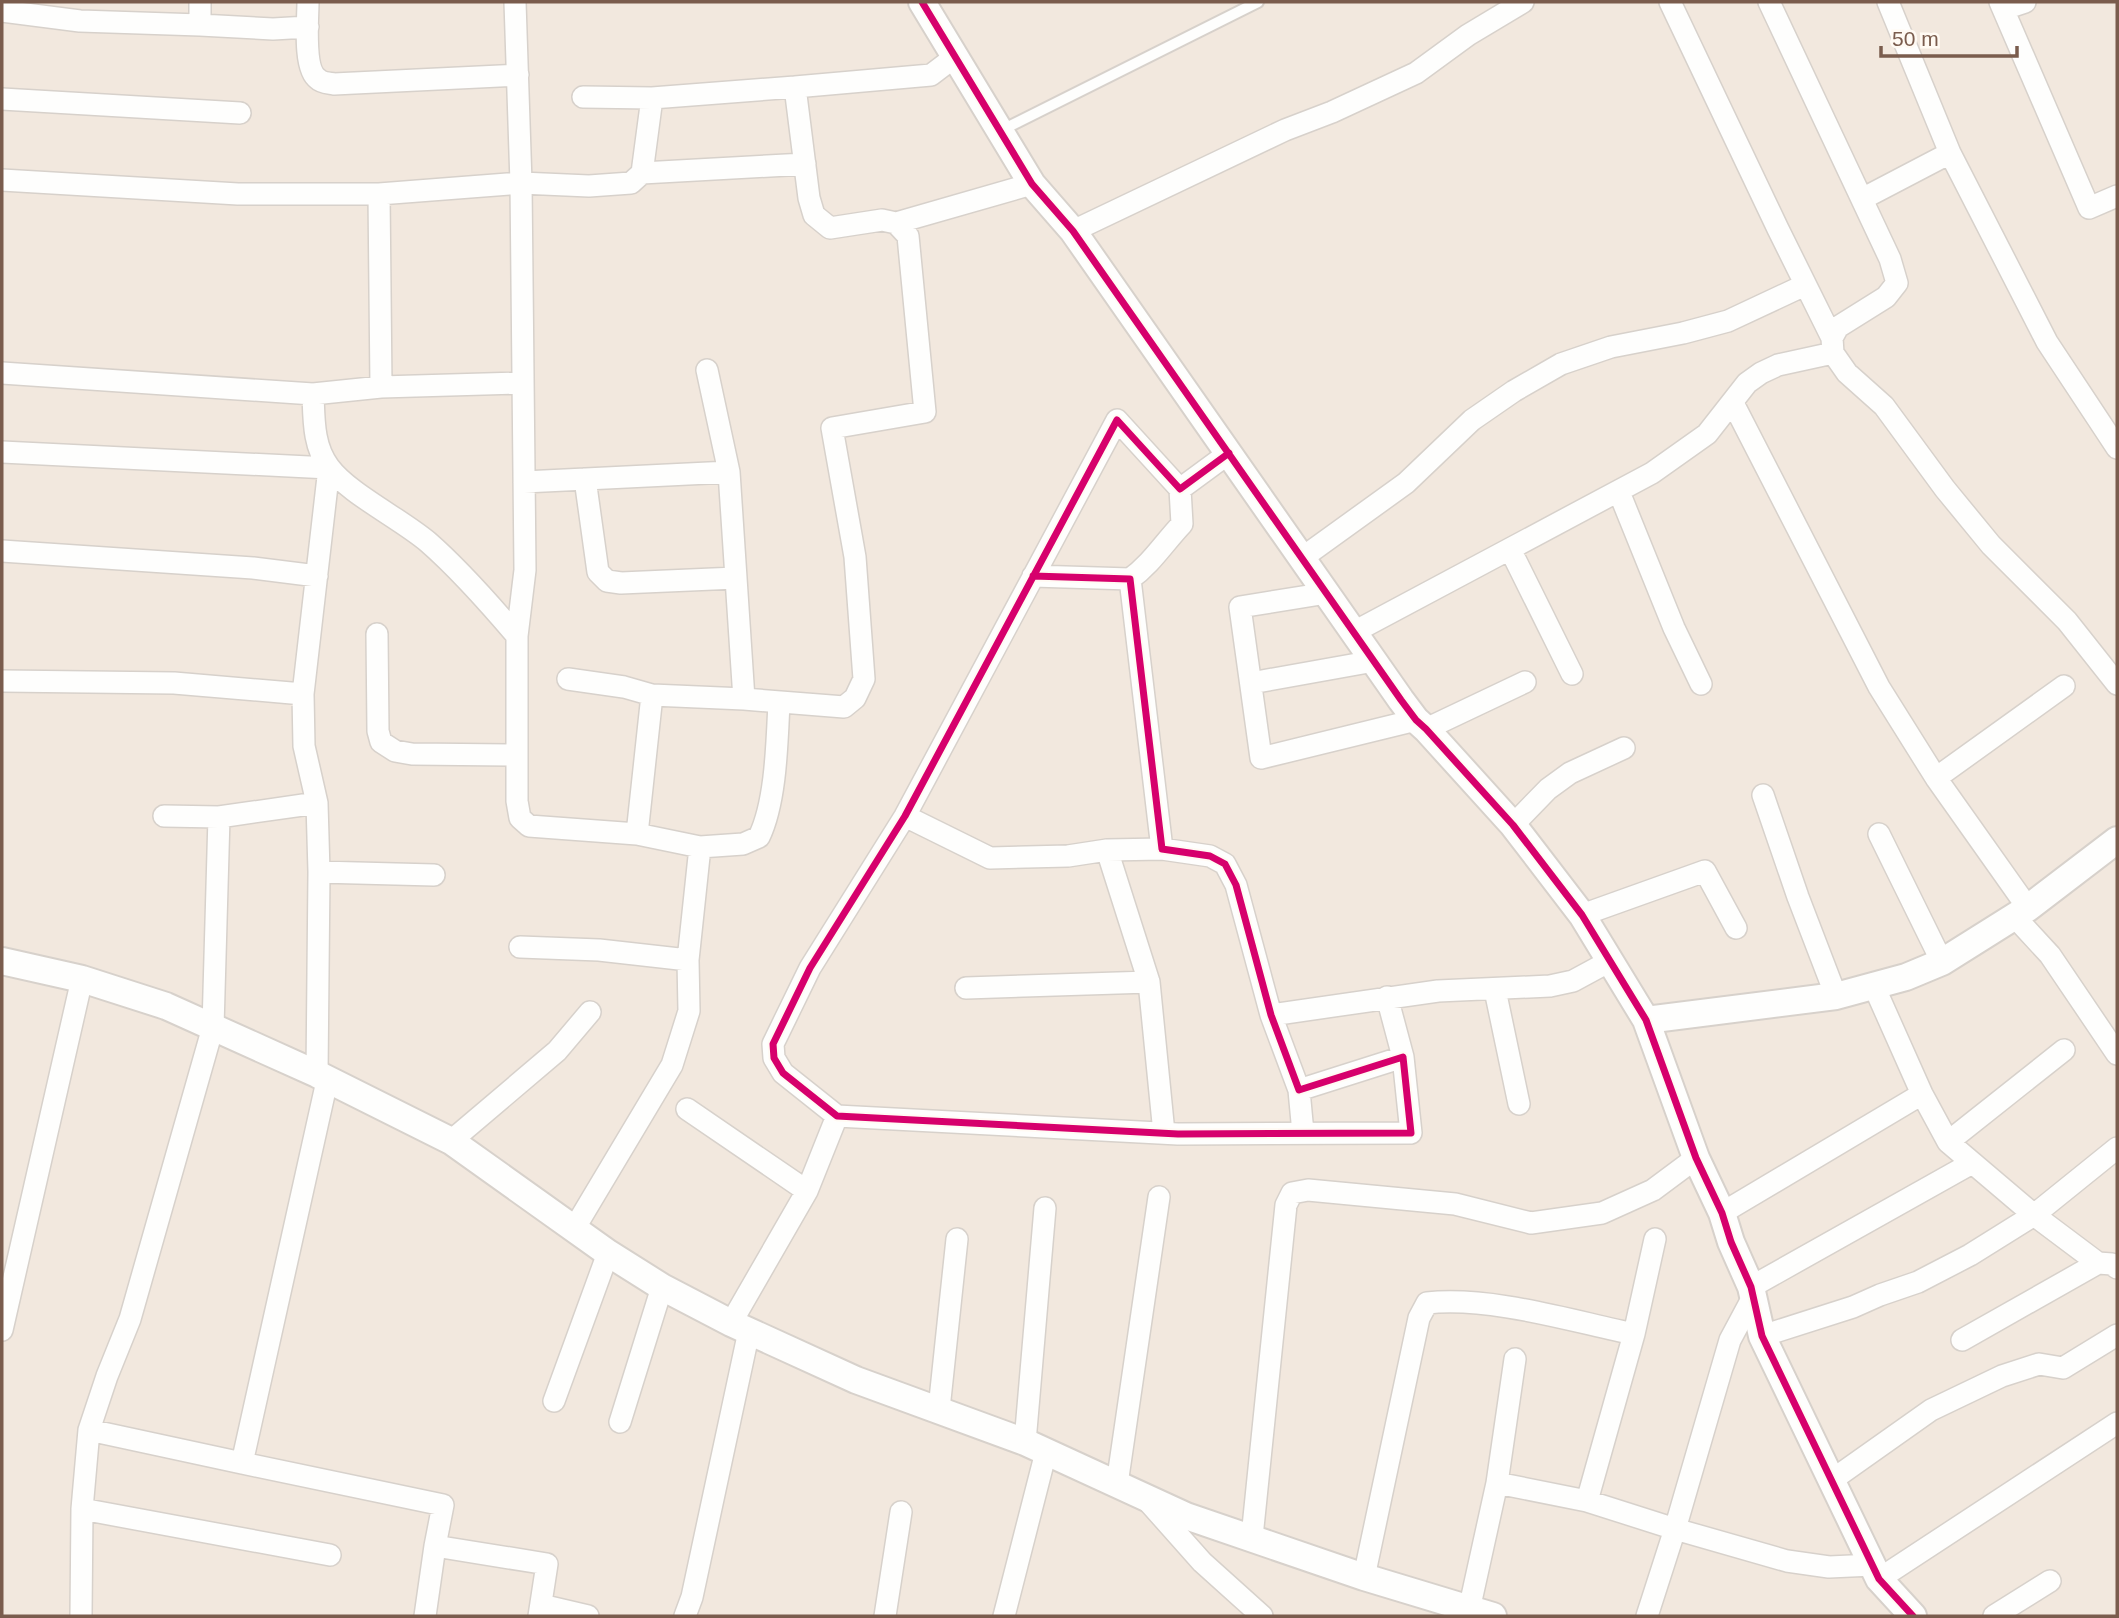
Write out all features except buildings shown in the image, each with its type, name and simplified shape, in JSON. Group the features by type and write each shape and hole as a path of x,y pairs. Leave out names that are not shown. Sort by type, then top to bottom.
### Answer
{"street":[{"path":"2,17 3,2"},
{"path":"200,2 200,25"},
{"path":"308,2 310,65 312,73 319,81 334,84 518,75"},
{"path":"515,2 521,183 525,570 517,636 517,802 520,818 529,826 637,834 700,847 743,844 759,837 767,821 777,745 779,702"},
{"path":"922,2 1032,184 1073,231 1374,661 1421,724 1513,825 1582,915 1646,1020 1696,1158 1722,1213 1752,1292 1762,1336 1876,1572 1913,1616"},
{"path":"1073,231 1285,130 1332,112 1416,73 1468,35 1523,2"},
{"path":"1670,2 1847,373 1884,406 1945,489 1991,545 2067,621 2117,684"},
{"path":"1769,2 1890,259 1897,283 1886,297 1838,327 1832,345"},
{"path":"1888,2 1950,153 2047,342 2117,448"},
{"path":"2025,2 2002,6 2089,208 2117,196"},
{"path":"2,11 80,21 272,29 308,27"},
{"path":"583,97 652,98 931,75 956,56"},
{"path":"795,88 814,215 830,228 882,220 896,223 1032,184"},
{"path":"642,173 652,98"},
{"path":"2,99 240,113"},
{"path":"1862,199 1950,153"},
{"path":"2,180 238,194 379,194 521,183 589,186 631,183 642,173 805,164"},
{"path":"379,194 381,387"},
{"path":"568,679 624,687 652,695 844,707 855,698 863,679 855,557 832,428 925,412 908,236 896,223"},
{"path":"1302,558 1406,483 1472,419 1561,364 1611,347 1728,321 1805,285"},
{"path":"1354,632 1652,473 1707,434 1747,383 1761,373 1832,345"},
{"path":"707,370 729,472 744,699"},
{"path":"2,373 313,394 381,387 522,383"},
{"path":"313,394 314,429 329,468 351,488 427,542 479,592 517,636"},
{"path":"1733,402 1878,687 2021,912 2117,1054"},
{"path":"1033,576 1130,579 1148,565 1182,524 1180,489 1117,420 1033,576 905,816 810,968 774,1044 774,1058 783,1073 837,1116 1164,1133 1411,1133 1403,1057 1387,997"},
{"path":"2,452 329,468"},
{"path":"1180,489 1229,453"},
{"path":"242,1463 322,1078 317,803 304,746 303,694 329,468"},
{"path":"524,482 729,472"},
{"path":"585,479 598,572 607,581 621,583 736,578"},
{"path":"1619,492 1674,628 1701,684"},
{"path":"1510,549 1572,674"},
{"path":"2,551 253,568 317,576"},
{"path":"1130,579 1162,849"},
{"path":"1327,593 1240,607 1261,758 1421,724 1525,682"},
{"path":"377,634 378,731 381,742 395,751 412,754 517,755"},
{"path":"1251,683 1374,661"},
{"path":"2,681 174,682 303,694"},
{"path":"1936,778 2064,686"},
{"path":"637,834 652,695"},
{"path":"1513,825 1548,789 1570,773 1623,748"},
{"path":"1763,795 1836,996"},
{"path":"164,816 219,817 317,803"},
{"path":"905,816 990,858 1162,849 1210,856 1225,864 1236,885 1271,1015 1299,1090 1303,1133"},
{"path":"80,1616 82,1509 89,1430 130,1320 213,1027 219,817"},
{"path":"1879,834 1942,962"},
{"path":"1646,1020 1836,996 1906,977 1942,962 2021,912 2117,840"},
{"path":"574,1228 672,1065 689,1011 688,960 700,847"},
{"path":"1107,850 1149,982 1164,1133"},
{"path":"1582,915 1705,871 1736,928"},
{"path":"319,872 434,875"},
{"path":"520,947 599,950 688,960"},
{"path":"2,961 82,979 166,1006 451,1141 608,1253 662,1287 740,1327 856,1380 1035,1447 1186,1516 1364,1577 1481,1613 1515,1359"},
{"path":"1271,1015 1438,991 1550,986 1573,981 1610,961"},
{"path":"2,1331 82,979"},
{"path":"966,988 1149,982"},
{"path":"1873,984 1922,1094 1948,1142 2034,1214 2111,1264 1962,1340"},
{"path":"1495,990 1519,1104"},
{"path":"451,1141 557,1051 590,1012"},
{"path":"1948,1142 2064,1050"},
{"path":"1299,1090 1403,1057"},
{"path":"1722,1213 1797,1171 1922,1094"},
{"path":"687,1109 807,1191"},
{"path":"685,1616 692,1597 740,1327 807,1191 837,1116"},
{"path":"1762,1336 1853,1307 1918,1282 1970,1255 2034,1214 2117,1148"},
{"path":"1252,1537 1286,1205 1292,1193 1308,1190 1455,1204 1531,1223 1602,1213 1654,1190 1696,1158"},
{"path":"1647,1616 1730,1340 1752,1292 1972,1163"},
{"path":"1117,1484 1159,1197"},
{"path":"1004,1616 1035,1447 1045,1208"},
{"path":"939,1409 957,1239"},
{"path":"1587,1500 1634,1334 1655,1239"},
{"path":"554,1401 608,1253"},
{"path":"620,1422 662,1287"},
{"path":"1364,1577 1419,1318 1427,1303 1449,1301 1504,1307 1634,1334"},
{"path":"1832,1480 1931,1410 2002,1376 2039,1364 2063,1368 2117,1335"},
{"path":"1497,1483 1587,1500 1787,1561 1876,1572 2117,1423"},
{"path":"89,1430 443,1505 425,1616"},
{"path":"1142,1495 1202,1562 1262,1616"},
{"path":"82,1509 330,1555"},
{"path":"885,1616 901,1512"},
{"path":"435,1546 547,1564 540,1611 587,1616"},
{"path":"1994,1616 2050,1581"}],"lane":[{"path":"1000,131 1258,2"}],"shaded area":[{"path":"2,2 2117,2 2117,1616 2,1616"}],"cycle path":[{"path":"922,2 1032,184 1073,231 1401,700 1416,720 1513,825 1582,915 1646,1020 1696,1158 1722,1213 1731,1242 1751,1287 1762,1336 1879,1579 1913,1616"},
{"path":"1033,576 1130,579 1162,849 1210,856 1225,864 1236,885 1271,1015 1299,1090 1403,1057 1411,1133 1178,1134 837,1116 783,1073 774,1058 773,1044 810,968 905,816 1117,420 1180,489 1229,453"}]}
